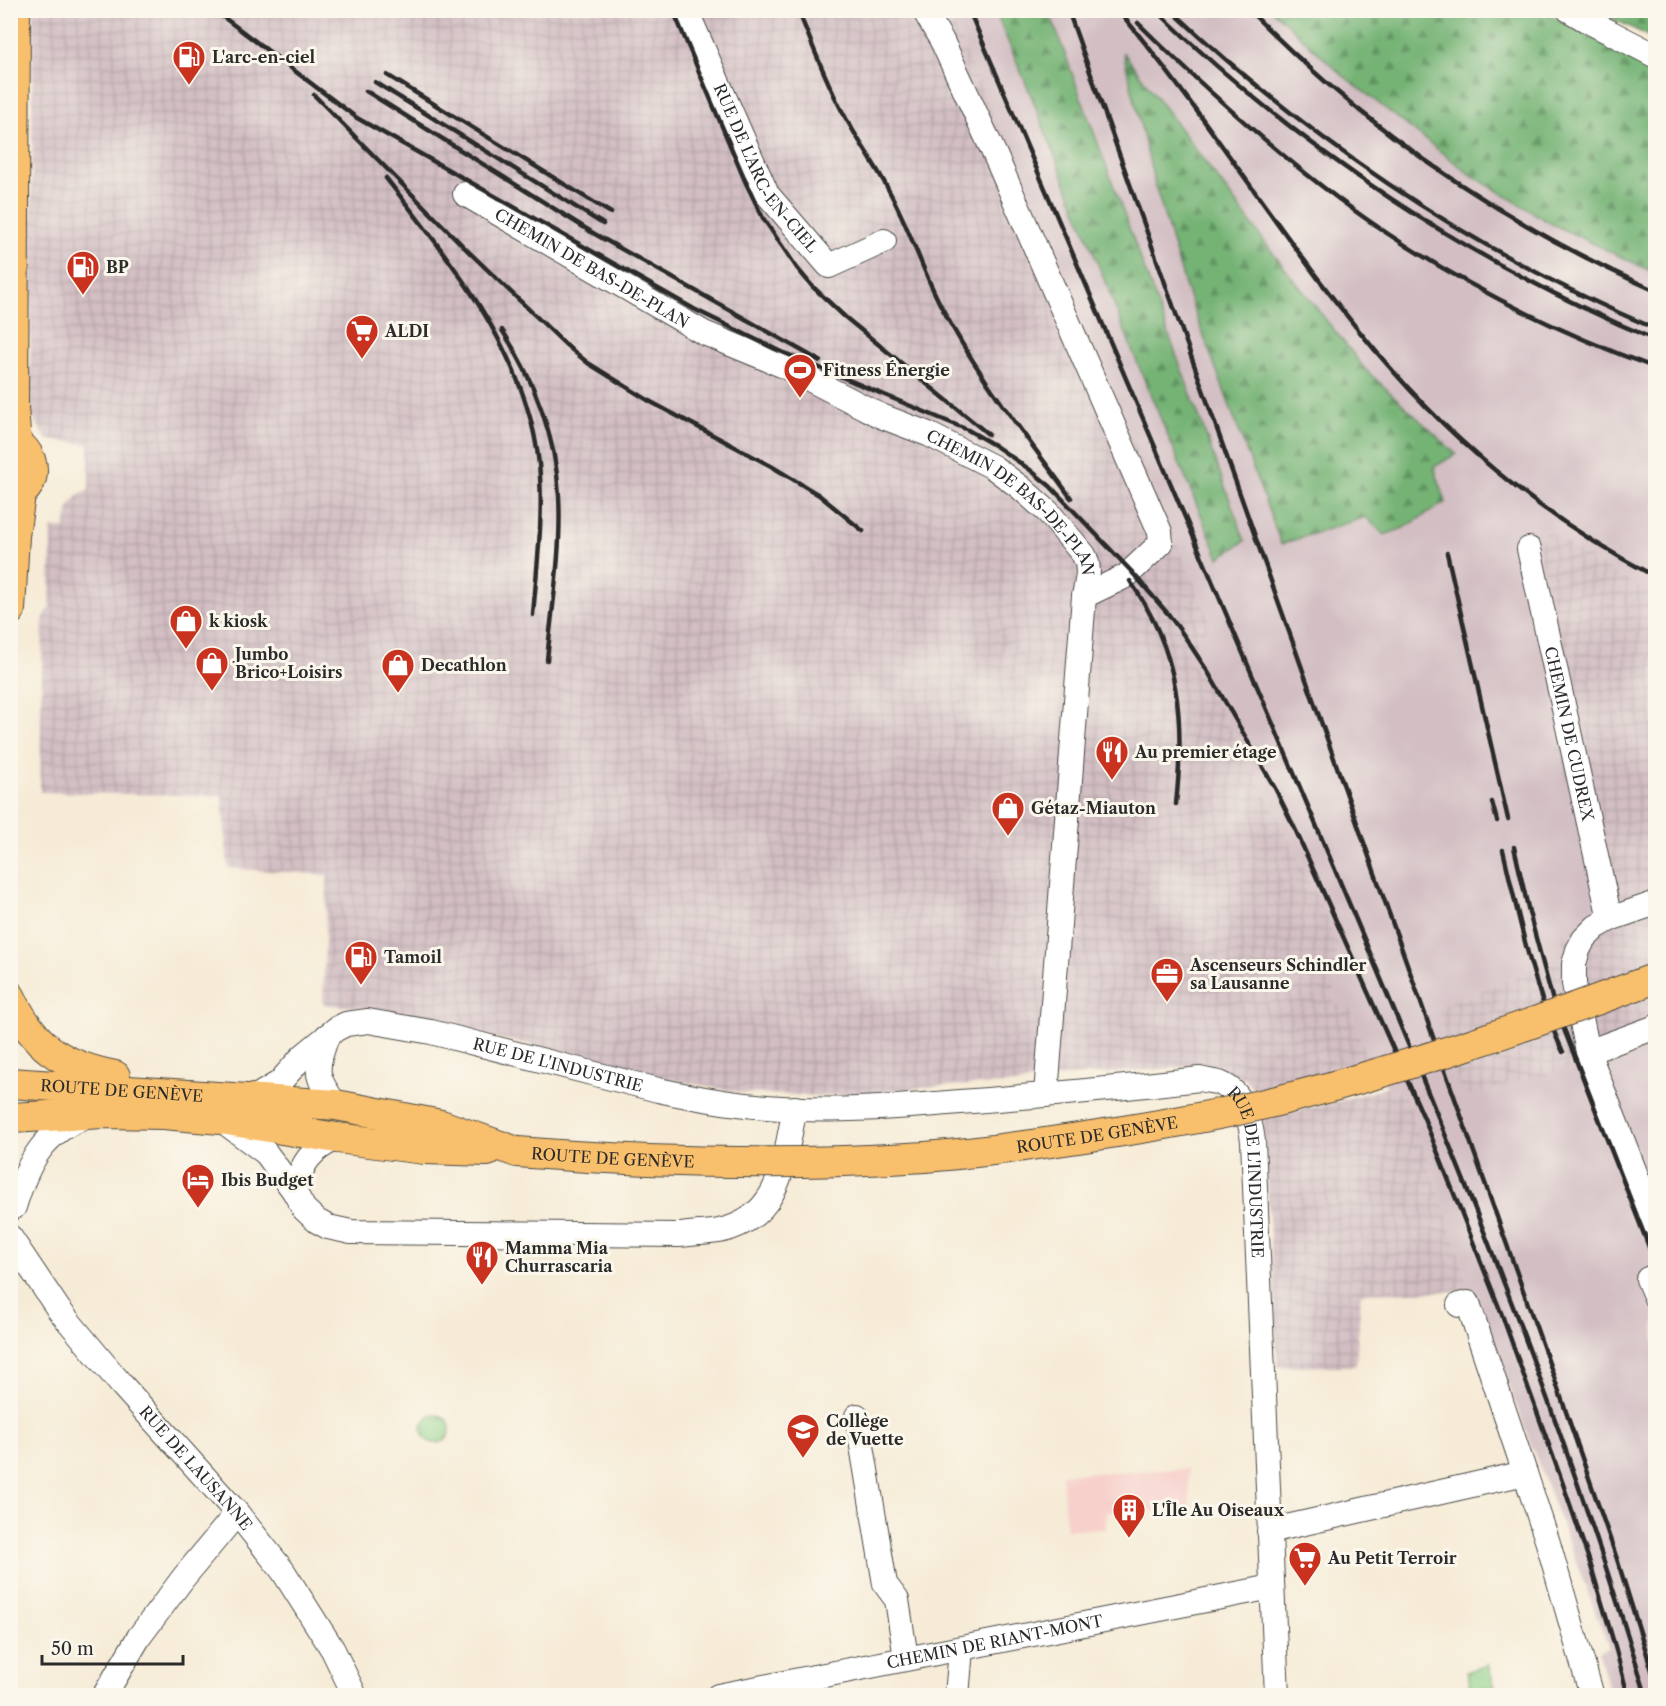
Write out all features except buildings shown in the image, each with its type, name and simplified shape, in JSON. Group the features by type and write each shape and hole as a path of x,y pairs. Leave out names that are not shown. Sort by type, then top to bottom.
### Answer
{"main road":[{"path":"10,610 15,497 30,482 32,466 26,451 13,441 15,10"},
{"name":"ROUTE DE GENÈVE","path":"10,1118 104,1113 163,1114 230,1105 337,1137 424,1149 699,1162 816,1162 928,1157 1048,1143 1188,1120 1310,1092 1378,1074 1470,1044 1656,978"},
{"path":"10,996 30,1031 48,1049 67,1062 230,1105"},
{"name":"ROUTE DE GENÈVE","path":"10,1083 230,1105 336,1105 441,1125 517,1152"}],"street":[{"name":"RUE DE L'ARC-EN-CIEL","path":"686,10 767,194 829,266 884,241"},
{"path":"924,10 942,41 995,155 1160,532 1161,543 1126,576 1084,596"},
{"path":"1583,14 1656,56"},
{"name":"CHEMIN DE BAS-DE-PLAN","path":"465,194 704,333 784,366 880,416 928,434 993,467 1048,512 1084,555 1089,563 1084,596 1046,1095"},
{"name":"CHEMIN DE CUDREX","path":"1529,549 1610,919"},
{"path":"1656,903 1610,919 1596,927 1584,939 1574,964 1574,984 1588,1052 1656,1226"},
{"name":"RUE DE L'INDUSTRIE","path":"230,1105 259,1095 279,1083 303,1056 346,1024 368,1021 431,1032 558,1066 680,1095 747,1105 840,1109 906,1106 1046,1095 1200,1079 1219,1083 1233,1091 1244,1105 1251,1122 1253,1141 1277,1695"},
{"path":"1588,1052 1656,1026"},
{"path":"327,1036 320,1058 318,1077 336,1105"},
{"path":"230,1105 294,1191 304,1209 328,1227 351,1232 681,1235 720,1230 738,1224 754,1215 764,1205 780,1177 795,1108"},
{"path":"12,1199 40,1148 55,1133 86,1117 104,1113"},
{"path":"294,1191 300,1171 306,1161 321,1145 337,1137"},
{"name":"RUE DE LAUSANNE","path":"12,1199 21,1235 14,1247 59,1310 237,1513 283,1571 333,1650 355,1695"},
{"path":"1656,1276 1648,1279 1656,1298"},
{"path":"1460,1305 1468,1303 1548,1543 1592,1695"},
{"path":"857,1416 885,1584 897,1600 906,1658"},
{"path":"1269,1531 1525,1473"},
{"path":"104,1695 139,1637 184,1576 237,1513"},
{"name":"CHEMIN DE RIANT-MONT","path":"718,1695 1272,1587"},
{"path":"957,1695 961,1649"}],"shaded area":[{"path":"33,11 949,11 1212,624 1187,654 1276,811 1338,942 1334,1004 1349,1005 1368,1062 1256,1092 1243,1078 1213,1065 1068,1076 1014,1084 933,1086 885,1093 820,1096 742,1093 668,1079 585,1055 495,1038 408,1013 323,1004 327,875 228,868 222,796 40,792 43,619 50,607 51,528 65,528 69,506 80,494 89,490 89,444 47,440 30,414"},
{"path":"949,11 1273,11 1341,74 1550,223 1655,273 1655,594 1637,586 1575,549 1547,529 1538,549 1580,739 1557,745 1598,906 1565,937 1558,961 1437,1007 1461,1097 1655,1046 1655,1695 1610,1695 1599,1652 1609,1648 1472,1291 1407,1098 1387,1087 1368,1062 1349,1005 1334,1005 1338,942 1276,811 1187,654 1212,624"},
{"path":"1547,529 1575,549 1637,586 1655,594 1655,1199 1461,1097 1437,1007 1558,961 1565,937 1598,906 1557,745 1580,739 1538,549"},
{"path":"1387,1087 1407,1098 1472,1291 1361,1293 1356,1366 1278,1367 1263,1118 1330,1104"},
{"path":"1188,1469 1190,1509 1106,1512 1106,1529 1066,1529 1062,1474"}],"green space":[{"path":"995,11 1049,11 1245,541 1219,558 1135,357"},
{"path":"1273,11 1544,11 1631,59 1655,69 1655,273 1550,223 1468,173 1341,74"},
{"path":"1609,11 1655,11 1655,39 1605,15"},
{"path":"1123,52 1276,257 1365,369 1456,454 1434,467 1446,502 1404,528 1384,535 1366,517 1281,544 1186,288 1155,185"},
{"path":"436,1415 446,1419 450,1429 446,1439 436,1443 426,1439 422,1429 426,1419"},
{"path":"1488,1665 1495,1688 1472,1695 1466,1672"}],"railway":[{"path":"214,10 357,118 694,309 775,349 968,430 994,445 1050,486 1131,571 1169,615 1208,672 1276,790 1424,1118 1502,1315 1563,1484 1590,1563 1628,1696"},
{"path":"673,10 745,181 763,218 797,268 812,286 845,317 988,434"},
{"path":"798,10 836,99 895,203 934,292 955,331 1002,404 1071,498"},
{"path":"969,10 1316,825 1450,1147 1535,1364 1612,1584 1646,1696"},
{"path":"1068,10 1555,1380 1617,1559 1656,1683"},
{"path":"1118,10 1188,99 1356,328 1421,402 1482,459 1548,511 1583,535 1656,577"},
{"path":"1156,10 1268,109 1328,155 1390,198 1454,239 1520,276 1588,310 1656,340"},
{"path":"1171,10 1281,105 1399,191 1524,266 1656,329"},
{"path":"1249,10 1341,95 1439,170 1545,236 1656,291"},
{"path":"1138,23 1261,137 1376,226 1452,274 1532,316 1656,368"},
{"path":"387,75 611,213"},
{"path":"375,82 603,224"},
{"path":"366,91 593,233 820,361"},
{"path":"314,95 469,252 566,345 588,363 651,402 771,466 819,495 863,531"},
{"path":"386,178 436,243 483,311 503,347 519,384 532,423 539,464 541,502 533,615"},
{"path":"502,330 533,388 548,430 557,474 559,537 547,660"},
{"path":"1447,553 1508,819"},
{"path":"1130,581 1160,634 1175,688 1180,744 1176,804"},
{"path":"1492,802 1497,821"},
{"path":"1514,847 1553,1001 1656,1265"},
{"path":"1503,850 1535,978 1563,1052"}],"place":[{"name":"L'arc-en-ciel","path":"189,86"},
{"name":"BP","path":"83,296"},
{"name":"ALDI","path":"362,360"},
{"name":"Fitness Énergie","path":"800,399"},
{"name":"k kiosk","path":"186,650"},
{"name":"Jumbo Brico+Loisirs","path":"212,692"},
{"name":"Decathlon","path":"398,694"},
{"name":"Au premier étage","path":"1112,781"},
{"name":"Gétaz-Miauton","path":"1008,837"},
{"name":"Tamoil","path":"361,986"},
{"name":"Ascenseurs Schindler sa Lausanne","path":"1167,1003"},
{"name":"Ibis Budget","path":"198,1209"},
{"name":"Mamma Mia Churrascaria","path":"482,1286"},
{"name":"Collège de Vuette","path":"803,1459"},
{"name":"L'Île Au Oiseaux","path":"1129,1539"},
{"name":"Au Petit Terroir","path":"1305,1587"}]}
